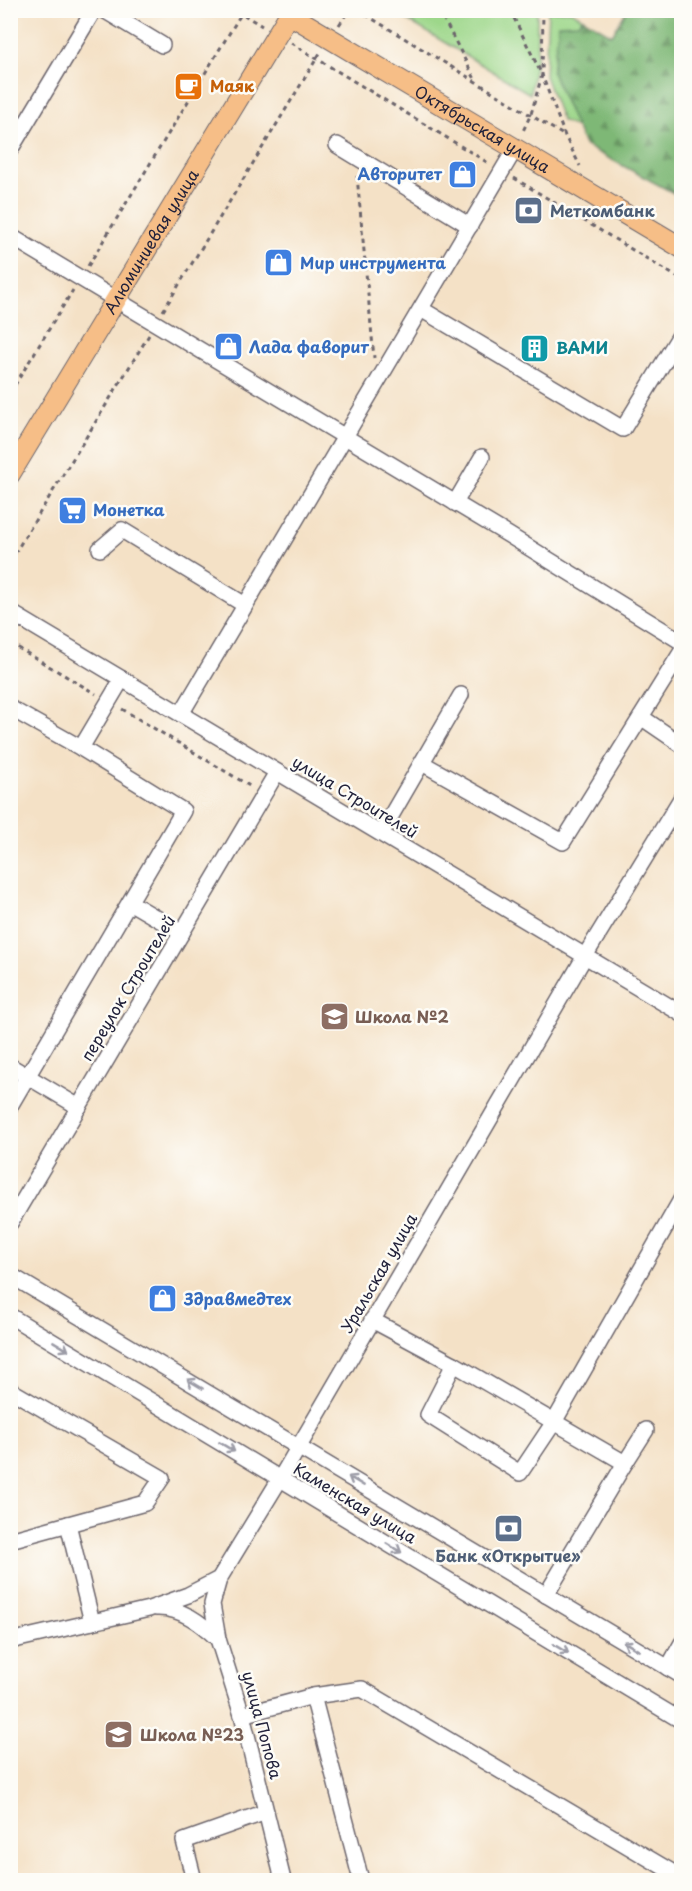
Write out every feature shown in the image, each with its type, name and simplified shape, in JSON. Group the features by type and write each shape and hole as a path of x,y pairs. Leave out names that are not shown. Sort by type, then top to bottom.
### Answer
{"main road":[{"name":"Октябрьская улица","path":"288,12 681,248"},
{"name":"Алюминиевая улица","path":"10,474 277,35 288,12"}],"street":[{"path":"10,150 94,10"},
{"path":"104,10 162,45"},
{"path":"337,145 470,225"},
{"path":"181,714 515,149"},
{"path":"10,236 455,503 681,642"},
{"path":"421,309 623,429 681,333"},
{"path":"455,503 482,457"},
{"path":"100,549 122,530 246,606"},
{"name":"улица Строителей","path":"10,612 681,1014"},
{"path":"422,763 563,842 681,651"},
{"path":"81,748 122,679"},
{"path":"381,833 461,695"},
{"path":"10,708 81,748 183,811 10,1106"},
{"path":"641,717 681,744"},
{"name":"переулок Строителей","path":"10,1223 277,772"},
{"name":"Уральская улица","path":"219,1579 681,797"},
{"path":"131,903 182,933"},
{"path":"10,1066 79,1107"},
{"path":"454,1364 428,1415 520,1473 554,1422 681,1198"},
{"name":"Каменская улица","path":"10,1275 675,1672"},
{"name":"Каменская улица","path":"10,1316 681,1721"},
{"path":"372,1320 454,1364 626,1463"},
{"path":"10,1390 162,1478 145,1503 10,1540"},
{"path":"546,1595 646,1430"},
{"path":"68,1524 92,1622"},
{"path":"10,1641 148,1608 188,1595 219,1579"},
{"name":"улица Попова","path":"219,1579 212,1604 218,1639 242,1715 283,1881"},
{"path":"148,1608 162,1608 191,1617 218,1639"},
{"path":"675,1672 681,1643"},
{"path":"242,1715 313,1696 362,1689 681,1878"},
{"path":"313,1696 361,1881"},
{"path":"194,1881 184,1841 266,1812"}],"path":[{"path":"236,10 681,280"},
{"path":"10,561 348,10"},
{"path":"358,10 565,136"},
{"path":"439,10 475,81"},
{"path":"510,10 542,75 565,136 580,166"},
{"path":"515,149 531,114 542,75 543,10"},
{"path":"10,393 242,14"},
{"path":"356,156 376,384"}],"green space":[{"path":"627,10 681,11 681,197 584,145 552,72 559,24 578,23 583,18 612,35"},
{"path":"400,11 537,11 537,54 530,94 402,17"},
{"path":"548,11 571,11 583,18 578,23 552,72 577,128 562,121 545,76"}],"place":[{"name":"Маяк","path":"189,86"},
{"name":"Авторитет","path":"463,174"},
{"name":"Меткомбанк","path":"529,211"},
{"name":"Мир инструмента","path":"279,263"},
{"name":"Лада фаворит","path":"228,347"},
{"name":"ВАМИ","path":"535,348"},
{"name":"Монетка","path":"72,510"},
{"name":"Школа №2","path":"334,1017"},
{"name":"Здравмедтех","path":"163,1299"},
{"name":"Банк «Открытие»","path":"508,1528"},
{"name":"Школа №23","path":"119,1735"}]}
